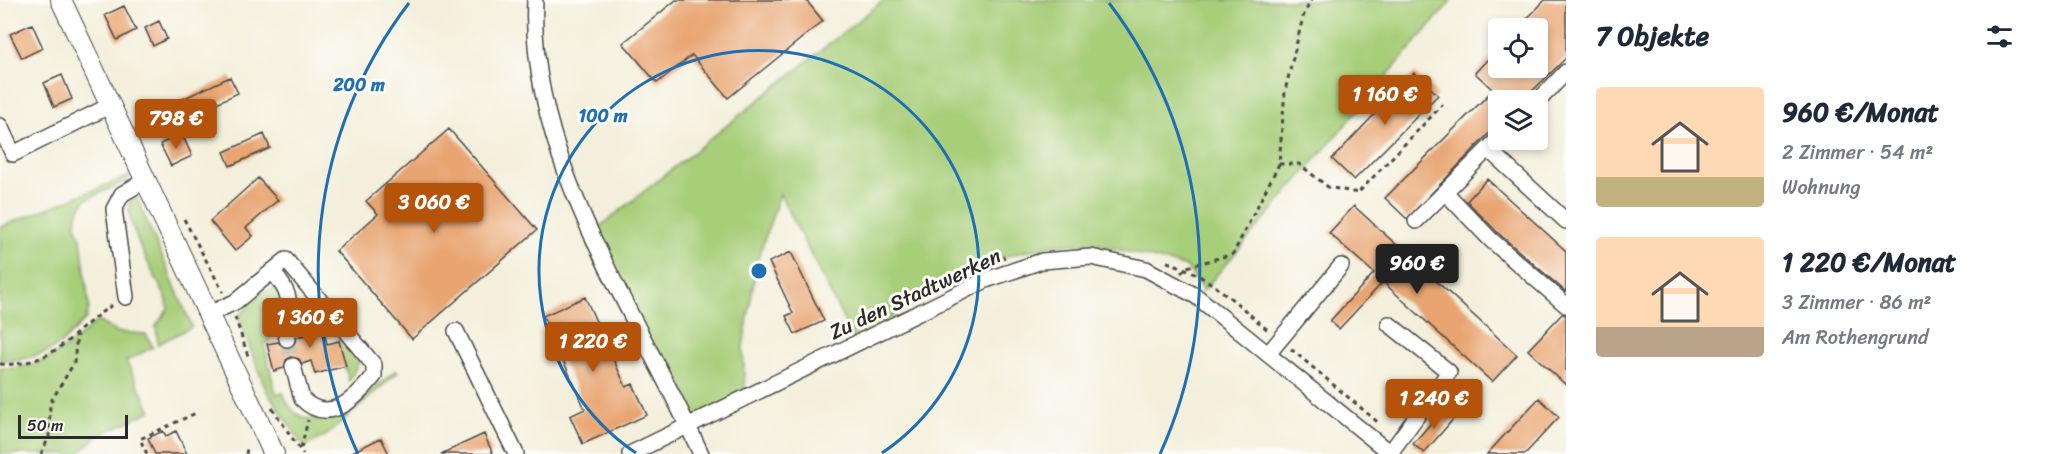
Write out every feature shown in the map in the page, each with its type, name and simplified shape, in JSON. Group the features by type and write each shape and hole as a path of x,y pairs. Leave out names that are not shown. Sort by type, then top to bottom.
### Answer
{"main road":[{"path":"61,0 274,454"}],"street":[{"path":"535,0 539,82 552,136 592,233 631,316 702,454"},
{"path":"1548,91 1566,72"},
{"path":"0,126 13,154 111,105"},
{"path":"1416,221 1488,149"},
{"path":"1499,150 1566,221"},
{"path":"126,297 114,209 122,194 148,185"},
{"path":"1445,192 1491,240 1566,305"},
{"name":"Zu den Stadtwerken","path":"630,454 986,280 1042,261 1091,256 1146,269 1196,296 1390,453"},
{"path":"209,314 235,302 286,260 374,365 375,370 358,395 341,408 318,409 302,399 293,366"},
{"path":"1268,354 1341,266"},
{"path":"272,271 289,294 286,339"},
{"path":"1389,324 1449,372 1390,453"},
{"path":"456,331 516,454"}],"path":[{"path":"1190,266 1233,254 1279,164 1285,91 1303,17 1311,0"},
{"path":"1279,164 1299,164 1328,187 1358,192 1443,104"},
{"path":"976,267 1010,255"},
{"path":"1166,262 1187,267 1225,294 1399,440"},
{"path":"0,364 22,363 50,355 77,334 95,316 126,297"},
{"path":"237,320 250,359"},
{"path":"41,454 49,437 50,403 74,363 77,334"},
{"path":"302,399 308,421 302,452"},
{"path":"270,406 302,452"},
{"path":"147,454 140,439 196,413"},
{"path":"246,454 248,448"}],"green space":[{"path":"884,0 1452,0 1203,291 1187,267 1101,245 1055,244 987,261 923,293 856,344 780,194 758,258 743,347 745,398 689,426 592,233"},
{"path":"129,176 127,181 85,200 77,214 76,225 81,239 89,307 86,319 61,344 47,352 21,360 0,361 0,227"},
{"path":"136,196 192,327 158,344 156,326 168,309 167,300 141,248 130,218 129,206 132,197"},
{"path":"274,289 281,292 283,307 269,324 269,342 264,344 276,394 283,393 293,410 306,418 321,419 354,403 396,370 398,372 327,435 304,447 266,390 238,317 261,293"},
{"path":"97,321 117,332 146,334 153,347 126,361 151,411 98,436 78,454 0,454 0,368 15,368 42,361 76,340"},
{"path":"342,339 360,360 349,381 337,340"}],"building":[{"path":"676,0 806,0 823,21 728,98 692,55 657,83 623,43"},
{"path":"1545,0 1566,0 1566,58 1548,76 1548,18 1528,18"},
{"path":"124,6 136,30 117,40 105,15"},
{"path":"159,21 167,39 153,46 145,28"},
{"path":"32,24 43,48 22,58 10,34"},
{"path":"1488,59 1488,78 1546,78 1533,90 1493,90 1475,73"},
{"path":"1414,73 1438,95 1354,180 1332,159"},
{"path":"62,75 72,99 54,107 44,83"},
{"path":"230,77 238,93 171,125 163,108"},
{"path":"1488,95 1488,134 1407,219 1385,198"},
{"path":"449,129 537,230 412,339 336,251 378,214 366,201"},
{"path":"182,134 192,156 171,166 160,144"},
{"path":"264,134 270,148 230,166 224,152"},
{"path":"258,178 278,200 246,228 253,236 235,251 210,221"},
{"path":"1487,179 1566,251 1566,292 1498,233 1467,201"},
{"path":"1354,206 1517,355 1492,382 1383,282 1339,329 1330,321 1374,273 1329,233"},
{"path":"791,252 824,321 795,334 786,316 793,313 769,262"},
{"path":"585,297 626,387 633,384 647,415 583,444 570,416 585,409 543,316"},
{"path":"1562,314 1566,315 1566,385 1528,350"},
{"path":"320,316 327,344 339,341 346,366 315,374 311,361 302,364 299,359 291,357 286,360 284,368 274,371 267,344 278,342 284,348 293,347 297,337 305,335 301,321"},
{"path":"1539,398 1559,417 1525,454 1487,454"},
{"path":"1444,408 1455,417 1424,453 1413,444"},
{"path":"163,431 166,436 176,431 187,454 155,454 148,438"},
{"path":"484,434 493,454 441,454"},
{"path":"381,438 389,454 348,454"}],"tunnel":[{"path":"287,339 293,366"}]}
